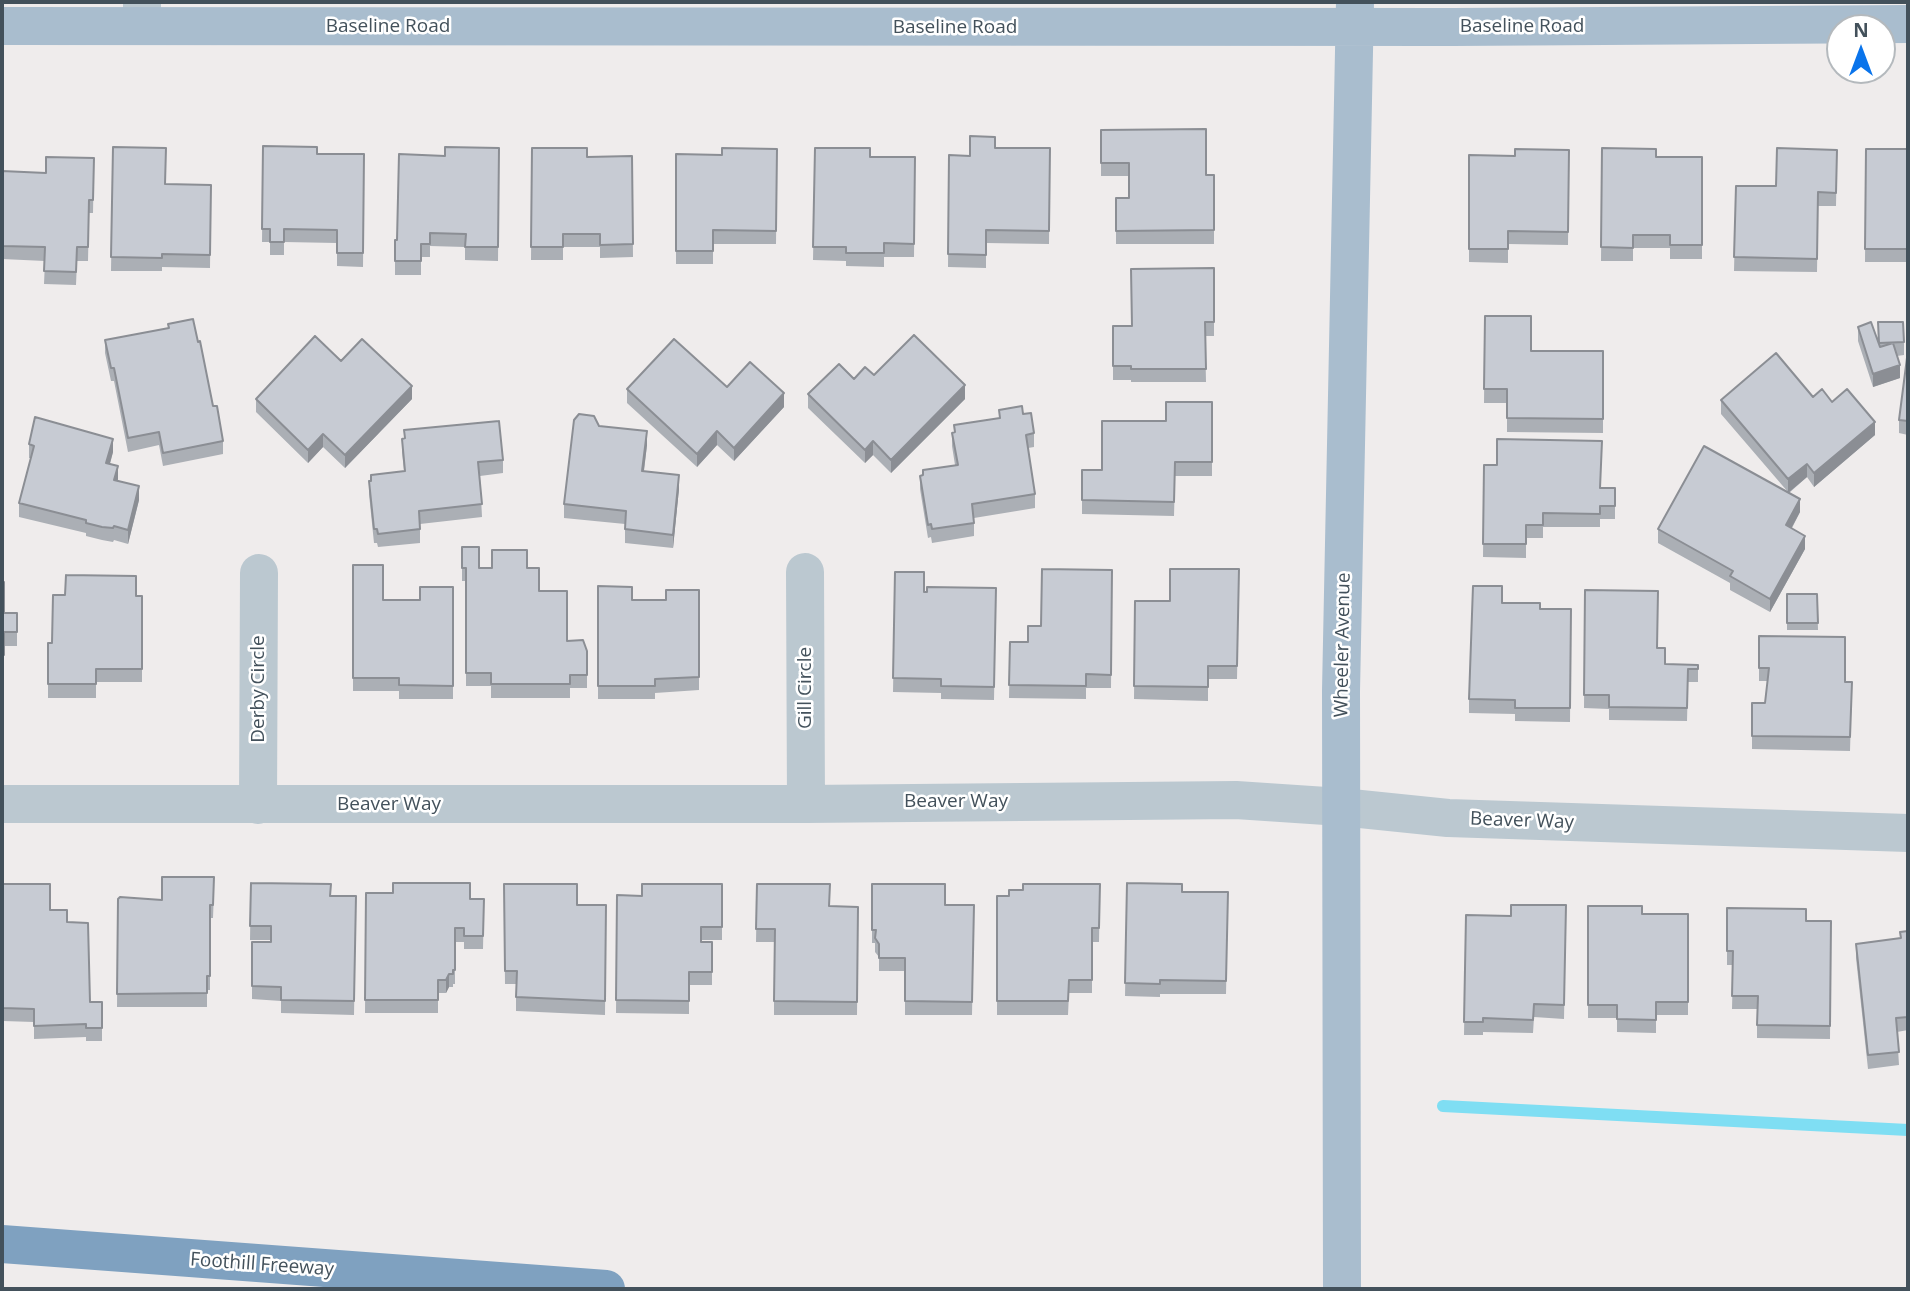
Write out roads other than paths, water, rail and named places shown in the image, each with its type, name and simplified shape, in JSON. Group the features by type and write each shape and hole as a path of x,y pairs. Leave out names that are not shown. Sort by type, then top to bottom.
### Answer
{"highway":[{"name":"Foothill Freeway","path":"2,1244 606,1289"}],"main road":[{"name":"Baseline Road","path":"2,26 142,14 1826,17"},
{"name":"Wheeler Avenue","path":"1342,1289 1342,677 1355,14"}],"street":[{"name":"Gill Circle","path":"805,572 806,804"},
{"name":"Derby Circle","path":"258,805 259,573"},
{"name":"Beaver Way","path":"2,804 806,804 1236,800 1448,818 1908,833"}],"waterway":[{"path":"1443,1106 1908,1130"}]}
